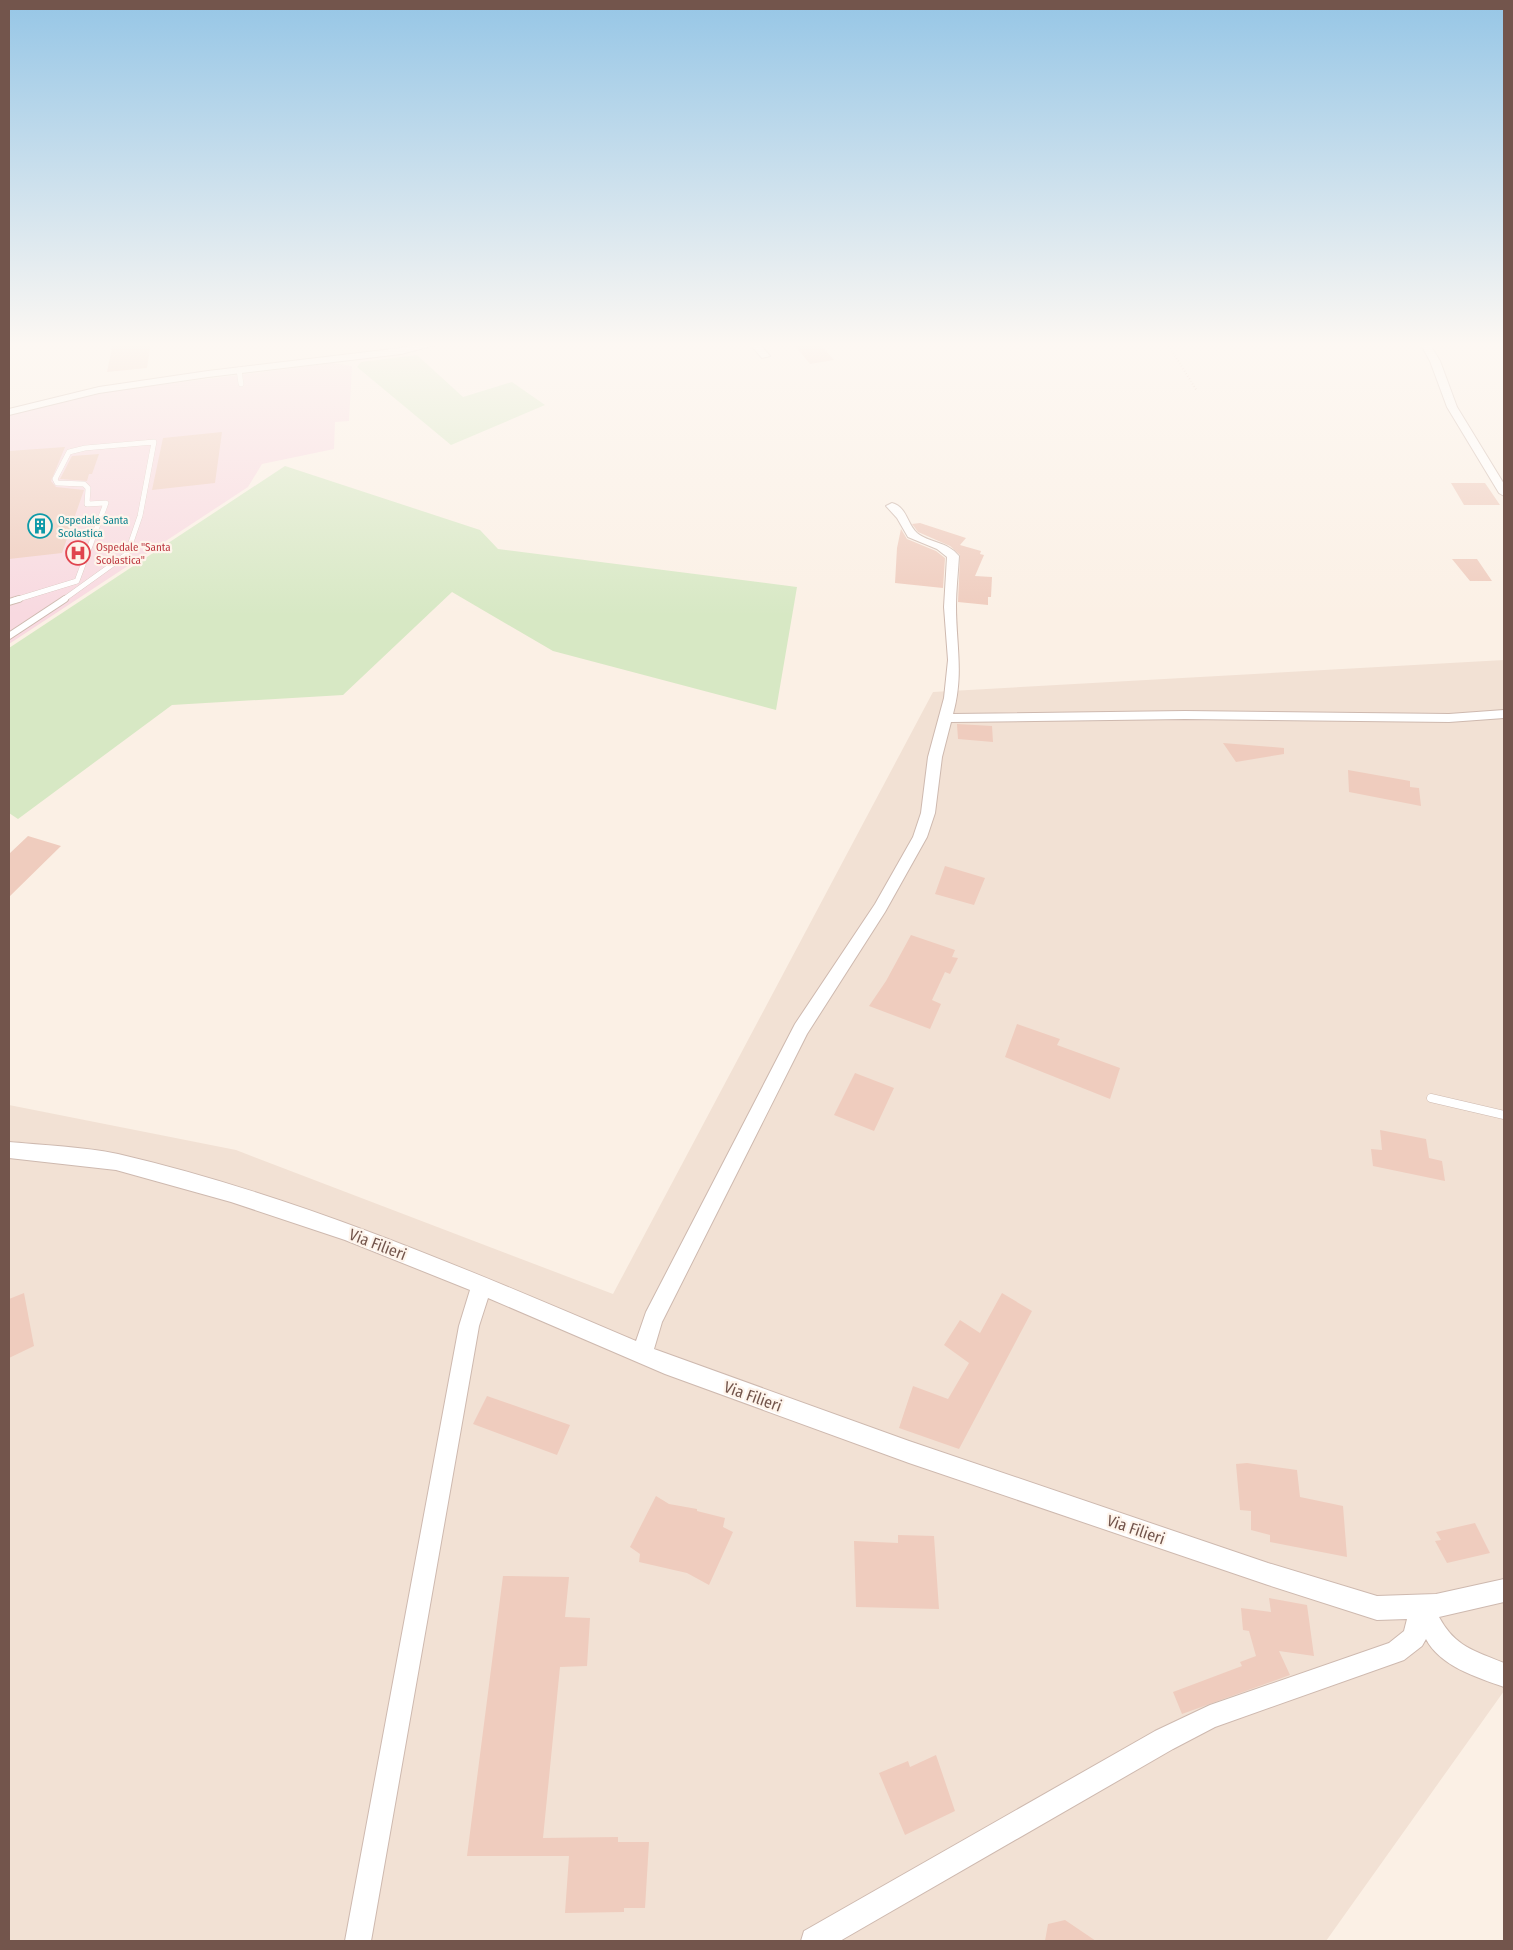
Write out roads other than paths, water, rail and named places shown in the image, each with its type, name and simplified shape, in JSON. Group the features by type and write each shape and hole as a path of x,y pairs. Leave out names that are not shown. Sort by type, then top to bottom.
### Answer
{"street":[{"path":"1468,434 1504,493"},
{"path":"642,1354 653,1319 801,1029 880,908 920,837 928,813 935,757 951,698 954,660 950,607 953,556 941,547 912,535 902,516 892,506"},
{"path":"945,718 1185,716 1449,718 1504,714"},
{"name":"Via Filieri","path":"9,1150 116,1162 231,1194 346,1231 482,1285 642,1354 909,1452 1268,1574 1377,1608 1436,1606 1504,1591"},
{"path":"358,1941 469,1326 482,1285"},
{"path":"1421,1606 1440,1642 1464,1658 1504,1674"},
{"path":"814,1941 1164,1740 1210,1718 1396,1652 1414,1638 1421,1606"}],"lane":[{"path":"9,602 78,581 106,503 86,504 88,488 84,484 57,483 55,479 69,452 85,448 154,442 140,516 127,554 96,578 9,636"},
{"path":"1431,1098 1504,1115"}],"place":[{"name":"Ospedale Santa Scolastica","path":"40,526"},
{"name":"Ospedale \"Santa Scolastica\"","path":"78,553"}]}
